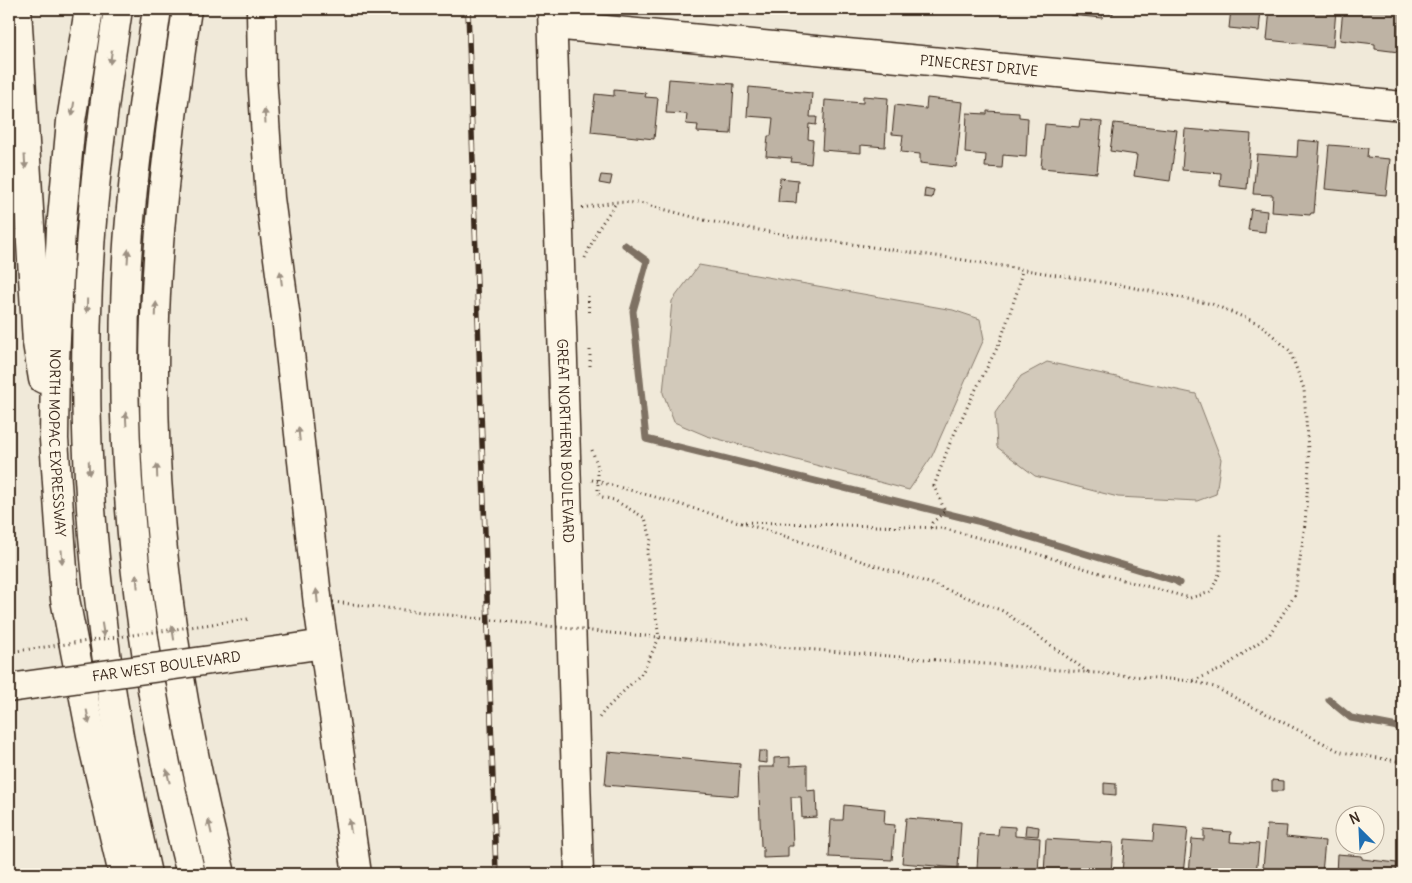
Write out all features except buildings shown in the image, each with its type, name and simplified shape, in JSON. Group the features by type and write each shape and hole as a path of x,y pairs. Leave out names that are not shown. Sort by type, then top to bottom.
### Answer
{"main road":[{"path":"17,9 36,343 54,439"},
{"name":"NORTH MOPAC EXPRESSWAY","path":"88,9 71,121 61,229 55,360 54,439 65,598 94,750 123,874"},
{"path":"118,9 101,128 94,201 88,283 86,393 91,515 101,618 125,770 147,874"},
{"path":"157,9 140,127 132,202 126,279 124,389 131,509 140,610 161,746 191,874"},
{"path":"187,9 168,143 159,232 154,371 158,502 170,607 188,726 222,874"},
{"path":"261,9 262,75 270,198 324,644 357,874"},
{"name":"PINECREST DRIVE","path":"553,17 1403,106"},
{"name":"GREAT NORTHERN BOULEVARD","path":"553,17 580,874"},
{"name":"FAR WEST BOULEVARD","path":"9,688 324,644"}],"path":[{"path":"560,212 617,202 640,202 708,221 787,235 1125,286 1212,304 1260,324 1290,351 1304,389 1309,466 1305,524 1295,595 1269,635 1222,668 1192,681"},
{"path":"584,260 598,229 617,202"},
{"path":"930,528 932,523 945,511 944,505 938,498 934,486 950,444 1000,342 1018,289 1022,270"},
{"path":"576,738 591,730 605,710 642,673 659,638 648,553 651,539 645,518 598,493 599,482 739,522 932,584 1003,612 1090,673"},
{"path":"739,522 942,528 1190,598 1211,592 1220,572 1220,532"},
{"path":"333,602 659,638 1192,681 1214,687 1341,752 1403,762"},
{"path":"9,652 248,619"}],"shaded area":[{"path":"699,265 953,310 980,319 984,339 932,456 909,490 707,436 674,422 663,393 672,301"},
{"path":"1047,362 1196,394 1221,459 1216,494 1197,501 1118,497 1035,476 997,447 995,413 1021,376"}],"waterway":[{"path":"625,245 647,261 633,311 646,439 977,521 1179,583"},
{"path":"1329,700 1351,718 1403,728"}],"railway":[{"path":"468,9 496,874"}]}
